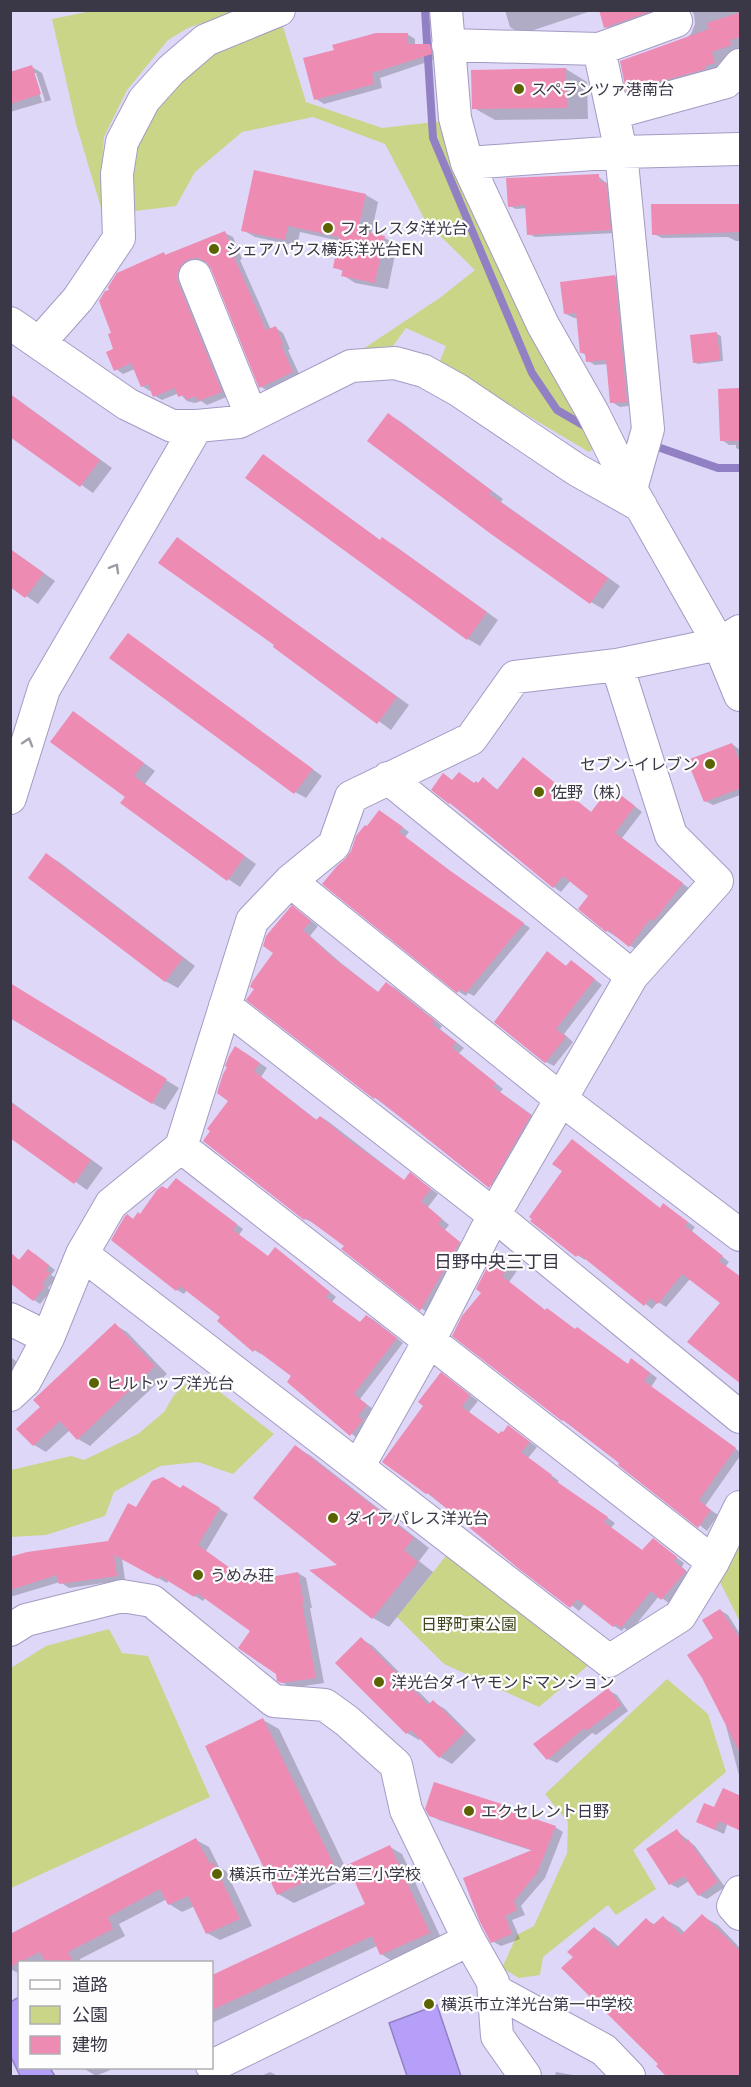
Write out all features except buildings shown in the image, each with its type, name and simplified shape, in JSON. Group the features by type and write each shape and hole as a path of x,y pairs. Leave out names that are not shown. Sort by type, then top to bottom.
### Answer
{"street":[{"path":"446,10 455,118 467,163 543,325 636,498 730,637 741,695"},
{"path":"39,343 78,299 118,238 117,174 122,142 144,100 171,70 206,40 276,11"},
{"path":"448,45 599,49 676,21"},
{"path":"599,49 621,152 648,429 640,459 636,498"},
{"path":"613,113 726,82 741,65"},
{"path":"467,163 621,152 741,149"},
{"path":"195,276 251,415"},
{"path":"10,323 127,404 172,426 238,422 351,366 395,363 424,371 458,390 577,470 636,498"},
{"path":"13,783 44,689 197,426"},
{"path":"10,1395 25,1381 48,1338 82,1254 111,1204 182,1147 252,921 290,881 333,845 351,797 471,739 515,677 616,665 730,637"},
{"path":"358,1467 429,1341 494,1215 632,976 717,882 671,835 616,665"},
{"path":"388,778 632,976"},
{"path":"290,881 562,1100 741,1235"},
{"path":"225,1006 494,1215 741,1417"},
{"path":"182,1147 713,1562"},
{"path":"82,1254 609,1661 680,1616 713,1562 741,1507"},
{"path":"10,1319 48,1338"},
{"path":"10,1630 26,1620 122,1596 152,1601 274,1701 326,1705 347,1721 396,1765 406,1810 469,1940 493,1982 497,2036 525,2076"},
{"path":"741,1892 733,1906 741,1914"},
{"path":"213,2066 469,1940"},
{"path":"494,1990 604,2050 629,2076"},
{"path":"190,2076 206,2069"}],"green space":[{"path":"97,10 259,11 208,21 188,28 168,40 127,90 104,137 101,176 108,231 76,124 52,19"},
{"path":"280,17 306,102 382,128 443,121 543,360 588,415 598,446 589,452 439,363 446,346 406,328 393,346 363,349 441,297 475,270 426,222 385,144 313,117 242,132 195,172 176,206 127,212 130,143 195,55"},
{"path":"197,1374 274,1434 233,1474 198,1462 160,1466 114,1492 105,1516 46,1535 11,1537 11,1470 71,1456 84,1460 138,1434 164,1412 174,1395"},
{"path":"740,1524 740,1622 716,1574"},
{"name":"日野町東公園","path":"450,1551 591,1663 539,1707 444,1664 397,1617"},
{"path":"109,1629 122,1653 148,1656 210,1797 11,1888 11,1668 46,1646"},
{"path":"667,1679 708,1714 726,1772 633,1850 656,1889 616,1915 608,1905 543,1957 540,1975 519,1978 502,1968 517,1935 534,1926 567,1853 568,1822 545,1794"}],"shaded area":[{"path":"17,1998 18,2000 18,2069 51,2069 55,2076 20,2076 11,2057 11,2002"},
{"path":"437,2005 461,2076 407,2076 389,2023"}],"waterway":[{"path":"425,10 433,138 532,373 557,410 588,428"},
{"path":"649,444 718,468 740,468"}],"place":[{"name":"スペランツァ港南台","path":"519,89"},
{"name":"フォレスタ洋光台","path":"328,228"},
{"name":"シェアハウス横浜洋光台EN","path":"214,249"},
{"name":"セブン-イレブン","path":"710,764"},
{"name":"佐野（株）","path":"539,792"},
{"name":"ヒルトップ洋光台","path":"94,1383"},
{"name":"ダイアパレス洋光台","path":"333,1518"},
{"name":"うめみ荘","path":"198,1575"},
{"name":"洋光台ダイヤモンドマンション","path":"379,1682"},
{"name":"エクセレント日野","path":"469,1811"},
{"name":"横浜市立洋光台第三小学校","path":"217,1874"},
{"name":"横浜市立洋光台第一中学校","path":"429,2004"}],"district":[{"name":"日野中央三丁目","path":"497,1262"}]}
